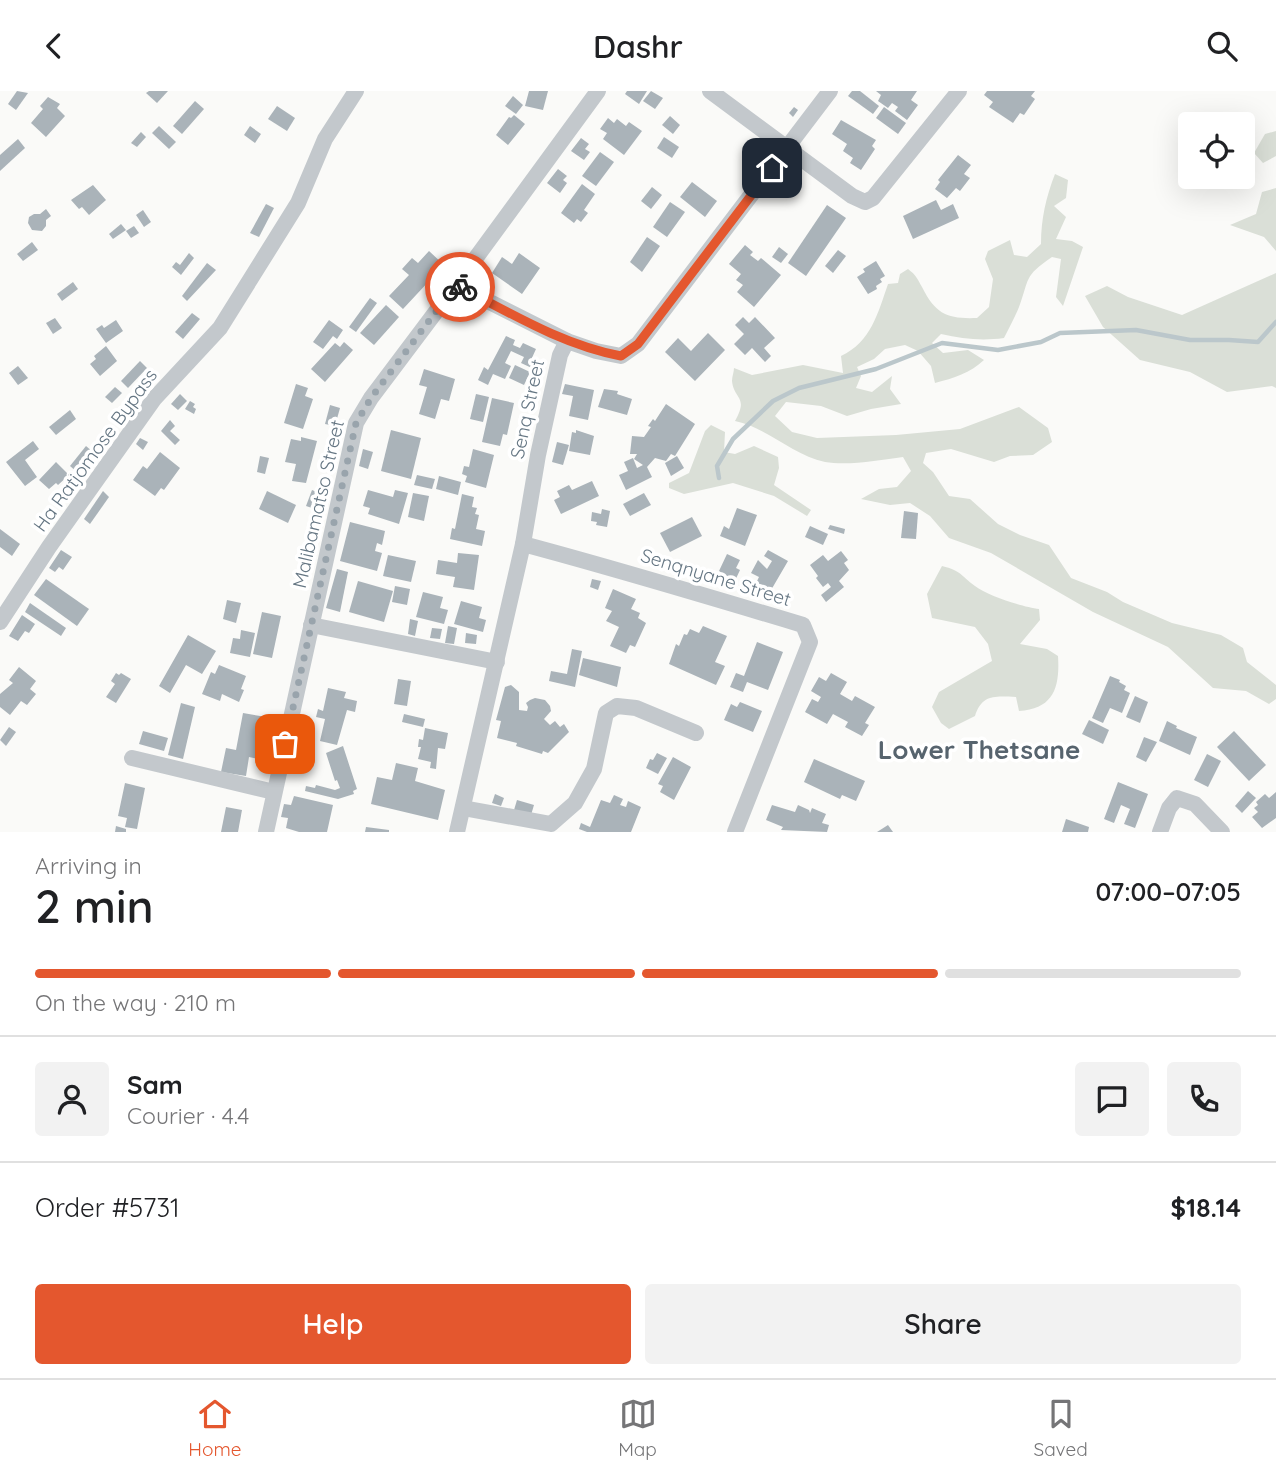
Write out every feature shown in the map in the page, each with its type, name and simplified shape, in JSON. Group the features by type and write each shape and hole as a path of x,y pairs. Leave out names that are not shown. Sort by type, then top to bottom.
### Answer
{"street":[{"name":"Ha Ratjomose Bypass","path":"0,622 49,547 154,399 220,328 298,203 325,139 356,91"},
{"name":"Malibamatso Street","path":"265,832 356,423 371,398 598,91"},
{"path":"710,91 852,196 865,202 873,198 959,91"},
{"name":"Senq Street","path":"457,832 523,544 560,355 567,341 621,356 638,344 831,91"},
{"path":"456,285 567,341"},
{"name":"Senqnyane Street","path":"523,544 650,578 803,625 810,642 735,832"},
{"path":"311,625 497,661"},
{"path":"463,808 551,824 575,803 594,769 606,713 617,706 636,708 696,733"},
{"path":"132,758 274,792"},
{"path":"1160,832 1169,808 1177,798 1195,804 1222,832"}],"shaded area":[{"path":"1276,131 1276,156 1263,163 1255,151 1265,134"},
{"path":"1055,174 1068,180 1066,198 1054,206 1066,217 1056,239 1072,241 1083,247 1063,306 1056,297 1061,259 1052,257 1036,269 1029,279 1004,338 972,339 941,334 932,343 943,353 968,350 984,360 973,368 935,383 931,366 918,351 905,345 885,349 874,359 857,367 861,376 856,388 872,392 892,376 890,389 901,404 847,416 821,406 786,402 775,416 792,432 817,438 960,429 1019,407 1048,428 1052,442 1033,455 1010,456 994,462 951,449 926,453 923,463 933,472 949,496 970,499 998,524 1049,545 1071,578 1172,623 1221,635 1243,648 1247,662 1276,685 1276,699 1269,704 1246,691 1213,688 1168,647 1093,612 991,553 949,538 930,516 910,503 890,505 861,499 879,489 897,487 911,471 903,457 854,463 825,462 802,454 758,429 735,421 741,402 733,387 734,368 752,375 803,365 843,373 841,356 860,343 877,316 888,284 898,283 900,274 908,269 938,309 958,318 977,318 989,307 993,279 985,259 988,251 1010,240 1014,255 1027,257 1041,244 1045,208"},
{"path":"1276,188 1276,251 1264,237 1230,225 1256,214 1262,192"},
{"path":"1276,273 1276,388 1272,386 1227,392 1190,372 1140,360 1103,327 1085,296 1107,286 1128,297 1182,315"},
{"path":"711,425 725,432 724,452 735,454 754,446 778,457 779,468 774,485 811,510 807,516 774,496 733,483 684,494 669,488 669,483 689,473 705,431"},
{"path":"942,566 957,572 988,594 1039,609 1040,620 1020,644 1047,649 1058,656 1056,686 1047,701 1040,706 1019,711 1016,697 990,698 981,704 975,716 949,729 941,723 932,707 939,692 992,661 988,644 975,627 932,618 927,594"}],"building":[{"path":"17,91 28,93 16,110 8,104"},
{"path":"168,91 157,103 146,93"},
{"path":"529,91 548,91 543,110 525,106"},
{"path":"627,91 647,91 639,104 625,94"},
{"path":"651,91 663,98 655,109 643,101"},
{"path":"852,91 860,91 879,106 873,114 848,96"},
{"path":"876,91 917,91 911,100 918,105 907,120 895,111 898,107 892,103 888,108 878,101 881,95"},
{"path":"987,91 1035,91 1031,96 1035,99 1024,115 1020,113 1013,123 989,107 993,102 984,95"},
{"path":"513,96 523,105 516,114 505,106"},
{"path":"48,97 60,104 57,108 65,116 46,137 31,123 43,109 40,106"},
{"path":"195,101 204,109 182,134 173,126"},
{"path":"277,106 295,118 287,131 268,119"},
{"path":"794,107 798,110 793,117 789,113"},
{"path":"884,107 906,123 898,134 876,118"},
{"path":"514,115 525,124 508,145 496,135 509,117"},
{"path":"670,116 680,125 673,134 662,125"},
{"path":"608,118 614,123 617,119 626,126 629,122 642,131 624,155 603,139 607,133 600,129"},
{"path":"841,120 876,140 872,146 875,149 861,170 850,163 853,158 843,151 847,144 832,134"},
{"path":"159,126 176,142 169,149 152,133"},
{"path":"250,126 261,134 255,143 244,135"},
{"path":"141,132 146,137 137,147 131,143"},
{"path":"664,137 679,147 672,158 657,148"},
{"path":"581,138 589,144 585,149 590,152 584,160 571,151"},
{"path":"18,139 25,148 0,171 0,155"},
{"path":"600,152 614,162 596,186 582,176"},
{"path":"958,155 971,165 964,174 970,178 960,191 956,188 947,198 935,189 940,182 938,180"},
{"path":"558,169 567,176 563,180 567,183 560,193 547,183"},
{"path":"692,182 717,201 705,217 680,197"},
{"path":"582,184 595,194 584,210 588,213 581,222 577,219 574,223 561,213"},
{"path":"93,185 106,200 89,215 71,200"},
{"path":"652,187 662,195 651,209 641,201"},
{"path":"936,200 941,210 953,204 959,218 913,239 903,216"},
{"path":"670,202 685,212 667,237 653,227"},
{"path":"266,204 274,208 259,237 250,233"},
{"path":"827,205 846,218 806,276 788,263"},
{"path":"46,209 51,216 46,220 46,226 42,231 32,230 28,223 29,217"},
{"path":"143,210 151,222 144,227 136,215"},
{"path":"121,224 126,230 113,239 109,234"},
{"path":"134,226 139,233 131,238 126,231"},
{"path":"647,237 660,246 642,272 630,262"},
{"path":"32,242 38,250 23,261 17,254"},
{"path":"745,245 753,252 750,255 758,261 761,258 781,275 754,307 737,292 743,285 736,280 741,274 729,264"},
{"path":"779,247 788,254 781,263 772,257"},
{"path":"838,250 846,256 833,273 825,266"},
{"path":"429,251 444,265 403,309 389,296 409,275 402,269 412,258 418,263"},
{"path":"189,253 194,258 181,275 172,267 176,262 180,265"},
{"path":"519,253 540,268 522,294 492,273 502,257 512,264"},
{"path":"876,261 885,276 880,279 882,282 876,286 877,289 868,294 857,277 865,272 863,269"},
{"path":"207,263 216,270 187,301 182,296"},
{"path":"73,282 78,289 62,301 57,294"},
{"path":"370,298 377,303 356,332 349,327"},
{"path":"386,305 399,317 374,345 360,333"},
{"path":"192,313 200,319 183,339 175,332"},
{"path":"743,317 749,323 755,317 775,338 764,348 771,356 765,362 752,348 745,355 734,344 744,334 735,325"},
{"path":"55,318 62,328 53,334 46,323"},
{"path":"116,320 123,331 106,343 96,329 102,325 104,328"},
{"path":"329,320 343,330 337,339 333,336 323,349 313,342"},
{"path":"708,333 725,350 695,381 665,352 678,338 691,351"},
{"path":"506,336 515,340 513,345 520,348 523,343 536,349 531,360 537,363 534,369 521,363 524,357 511,351 505,363 511,366 505,379 493,374 488,385 478,380 484,367 488,370"},
{"path":"344,342 353,350 325,382 311,369 335,343 340,347"},
{"path":"106,346 117,361 100,376 90,364 96,359 94,356"},
{"path":"140,361 147,368 128,388 121,381"},
{"path":"515,365 530,372 524,385 509,378"},
{"path":"18,366 28,378 18,385 9,373"},
{"path":"424,369 455,379 449,401 441,399 435,419 419,414 427,387 419,385"},
{"path":"296,384 308,388 305,396 313,399 303,429 284,423"},
{"path":"565,384 594,390 588,420 569,416 573,396 562,394"},
{"path":"115,387 122,393 112,403 105,397"},
{"path":"604,389 618,391 617,394 632,399 627,415 598,407"},
{"path":"180,394 187,401 178,410 171,404"},
{"path":"476,394 489,397 483,422 470,419"},
{"path":"492,398 514,403 507,435 503,434 500,446 482,442"},
{"path":"190,401 195,404 194,414 185,409"},
{"path":"666,404 695,424 675,456 671,454 666,461 655,458 647,467 652,477 626,490 619,475 628,471 624,462 633,458 637,468 643,465 634,459 637,454 630,454 632,436 644,437 651,427 648,426 653,419 655,421"},
{"path":"330,405 340,408 335,426 325,424"},
{"path":"70,410 76,419 56,435 49,427"},
{"path":"170,420 175,426 170,431 180,440 175,445 161,431"},
{"path":"391,430 421,438 411,479 381,471"},
{"path":"576,430 594,436 590,455 569,451 572,432 576,433"},
{"path":"301,437 317,441 306,483 292,481 296,464 285,462 291,439 301,441"},
{"path":"140,438 148,442 143,450 136,444"},
{"path":"33,441 39,449 25,460 37,477 25,486 6,462"},
{"path":"557,442 569,445 563,465 552,462"},
{"path":"86,446 93,452 77,472 70,466"},
{"path":"363,449 373,452 368,469 359,466"},
{"path":"473,449 494,455 486,488 465,482 467,476 462,474 464,466 469,467"},
{"path":"160,452 180,468 164,490 161,488 155,496 133,480 143,466 147,469"},
{"path":"260,456 269,458 265,474 257,472"},
{"path":"677,456 684,468 671,476 665,463"},
{"path":"56,462 69,475 49,489 39,480"},
{"path":"417,475 435,479 432,489 414,485"},
{"path":"439,476 461,482 458,495 436,489"},
{"path":"592,481 599,496 561,514 554,500 560,497 557,491 569,485 572,490"},
{"path":"312,490 326,496 321,511 306,506"},
{"path":"368,490 393,497 395,490 408,493 399,524 368,514 370,508 363,506"},
{"path":"103,491 109,497 90,524 84,519"},
{"path":"267,491 296,505 288,523 259,509"},
{"path":"413,493 429,496 424,521 408,517"},
{"path":"644,493 651,505 630,516 623,504"},
{"path":"462,494 474,497 472,507 477,508 475,514 479,515 476,529 485,531 482,546 450,539 452,528 455,529"},
{"path":"50,508 57,512 52,520 45,516"},
{"path":"737,508 757,515 745,546 720,536 724,526 729,529"},
{"path":"602,509 610,511 607,527 591,521 592,512 601,514"},
{"path":"904,511 918,513 916,539 901,538"},
{"path":"692,517 702,536 670,552 660,533"},
{"path":"350,522 385,531 382,545 377,543 375,551 382,553 377,571 340,561"},
{"path":"830,525 845,529 844,534 828,529"},
{"path":"810,526 828,534 823,545 805,537"},
{"path":"0,529 20,544 12,556 0,547"},
{"path":"61,550 72,557 63,570 59,567 55,572 49,568"},
{"path":"768,550 788,561 767,597 753,589 759,577 751,573 758,560 767,569 772,561 764,556"},
{"path":"841,551 848,560 844,563 849,570 839,581 844,587 826,602 821,595 831,587 828,583 823,587 810,565 823,555 828,561"},
{"path":"458,553 479,555 474,590 453,587 455,577 436,574 438,560 457,563"},
{"path":"727,554 740,560 736,568 740,570 733,585 719,579 722,573 719,571"},
{"path":"388,555 416,561 411,582 383,576"},
{"path":"337,569 348,572 340,612 326,608"},
{"path":"46,579 89,609 77,626 34,595"},
{"path":"592,579 601,581 598,590 590,587"},
{"path":"358,581 393,591 384,622 349,612"},
{"path":"395,586 410,589 407,605 392,602"},
{"path":"613,589 636,599 631,609 640,613 638,618 646,623 635,647 630,645 626,653 610,646 619,627 606,621 612,611 605,608"},
{"path":"423,592 443,597 440,608 448,610 444,624 416,617"},
{"path":"227,600 241,603 236,623 223,619"},
{"path":"461,601 482,607 479,618 486,620 483,632 454,624"},
{"path":"30,603 66,628 61,636 25,612"},
{"path":"262,612 281,616 272,658 253,654"},
{"path":"22,615 35,624 29,633 25,631 18,641 9,636"},
{"path":"410,619 418,621 415,636 408,634"},
{"path":"448,626 457,628 454,644 445,643"},
{"path":"703,626 727,636 715,662 725,666 716,685 669,664 676,644 679,646 684,634 687,635 690,629 699,633"},
{"path":"432,628 442,629 440,639 430,638"},
{"path":"241,630 255,633 250,657 230,653 233,638 240,639"},
{"path":"466,633 477,635 476,644 465,643"},
{"path":"188,635 216,651 202,674 186,665 170,693 159,686"},
{"path":"757,642 783,652 768,690 747,682 743,692 730,687 736,673 744,676"},
{"path":"572,649 582,651 575,687 549,681 551,671 567,674"},
{"path":"583,658 621,667 617,687 579,675"},
{"path":"219,665 246,676 239,702 222,694 220,701 202,694 211,672 215,674"},
{"path":"19,667 36,681 30,689 36,694 27,705 21,701 10,715 0,707 0,694 13,683 9,680"},
{"path":"116,673 131,679 116,703 106,697 115,684 111,681"},
{"path":"831,673 847,682 840,694 852,701 855,696 875,707 865,723 869,725 862,736 845,727 848,722 833,714 827,724 805,712 812,699 818,702 821,697 811,691 819,677 826,681"},
{"path":"1110,676 1120,680 1119,682 1126,686 1124,690 1130,693 1122,713 1110,708 1103,723 1092,718"},
{"path":"398,679 411,681 407,706 394,704"},
{"path":"511,685 519,692 519,710 527,711 526,703 535,698 545,700 551,711 544,719 550,725 555,721 560,727 564,724 569,732 548,753 543,751 542,754 497,738 501,721 496,720 505,687"},
{"path":"328,688 346,692 344,698 357,701 355,712 347,710 337,745 320,741 325,719 316,717 318,709 323,711"},
{"path":"1135,696 1148,702 1140,723 1126,717"},
{"path":"740,702 762,711 753,732 724,720 731,704 737,707"},
{"path":"181,703 195,707 183,759 168,755"},
{"path":"243,713 266,717 258,759 249,757 246,776 221,772 226,748 236,750"},
{"path":"404,714 425,719 423,727 402,722"},
{"path":"1089,720 1109,730 1103,744 1082,734"},
{"path":"1167,721 1197,737 1190,755 1159,741"},
{"path":"9,727 16,732 6,746 0,740"},
{"path":"300,727 313,729 311,740 298,737"},
{"path":"425,728 448,733 445,749 438,748 436,769 430,768 431,762 418,759 421,747 418,747 419,739 423,740"},
{"path":"143,731 168,738 164,751 139,744"},
{"path":"1234,731 1266,765 1249,781 1217,747"},
{"path":"1144,737 1157,742 1146,762 1136,757"},
{"path":"297,744 312,746 309,767 294,765"},
{"path":"343,746 357,789 353,791 354,794 338,799 305,791 306,786 315,788 316,785 335,790 340,788 326,753"},
{"path":"657,753 667,758 658,774 646,768"},
{"path":"1207,754 1221,761 1208,787 1194,780"},
{"path":"673,757 691,767 674,800 660,792 663,786 658,784"},
{"path":"814,759 865,781 856,801 842,795 840,799 804,782"},
{"path":"396,763 418,768 415,781 445,790 438,820 371,804 377,777 392,780"},
{"path":"1118,782 1148,794 1135,828 1124,824 1130,809 1121,805 1114,823 1104,819"},
{"path":"125,783 145,788 137,829 125,827 127,818 118,816"},
{"path":"1248,791 1256,798 1242,813 1235,806"},
{"path":"1276,792 1276,818 1262,828 1252,817 1258,812 1254,808 1258,805 1256,802 1265,794 1269,798"},
{"path":"495,794 504,798 501,806 492,803"},
{"path":"614,795 623,799 620,805 626,807 628,801 641,807 631,832 587,832 579,829 581,823 590,827 601,800 610,803"},
{"path":"294,796 333,805 327,832 299,832 286,828 288,818 281,817 284,804 291,805"},
{"path":"517,800 534,805 531,815 514,810"},
{"path":"772,805 795,812 798,805 810,813 812,808 826,814 822,823 829,825 827,832 781,830 783,827 766,820"},
{"path":"226,807 242,810 238,832 221,832"},
{"path":"1066,819 1089,827 1088,832 1062,832"},
{"path":"888,825 893,832 877,832"},
{"path":"116,826 126,829 126,832 115,832"},
{"path":"366,827 389,830 389,832 365,832"}],"waterway":[{"path":"719,478 717,466 733,439 773,401 799,388 876,369 942,343 998,350 1041,342 1060,333 1136,330 1190,340 1258,342 1276,322"}],"way so far":[{"path":"285,744 356,423 371,398 456,285 460,287"}],"district":[{"name":"Lower Thetsane","path":"979,749"}],"route":[{"path":"460,287 567,341 621,356 638,344 772,168"}]}
